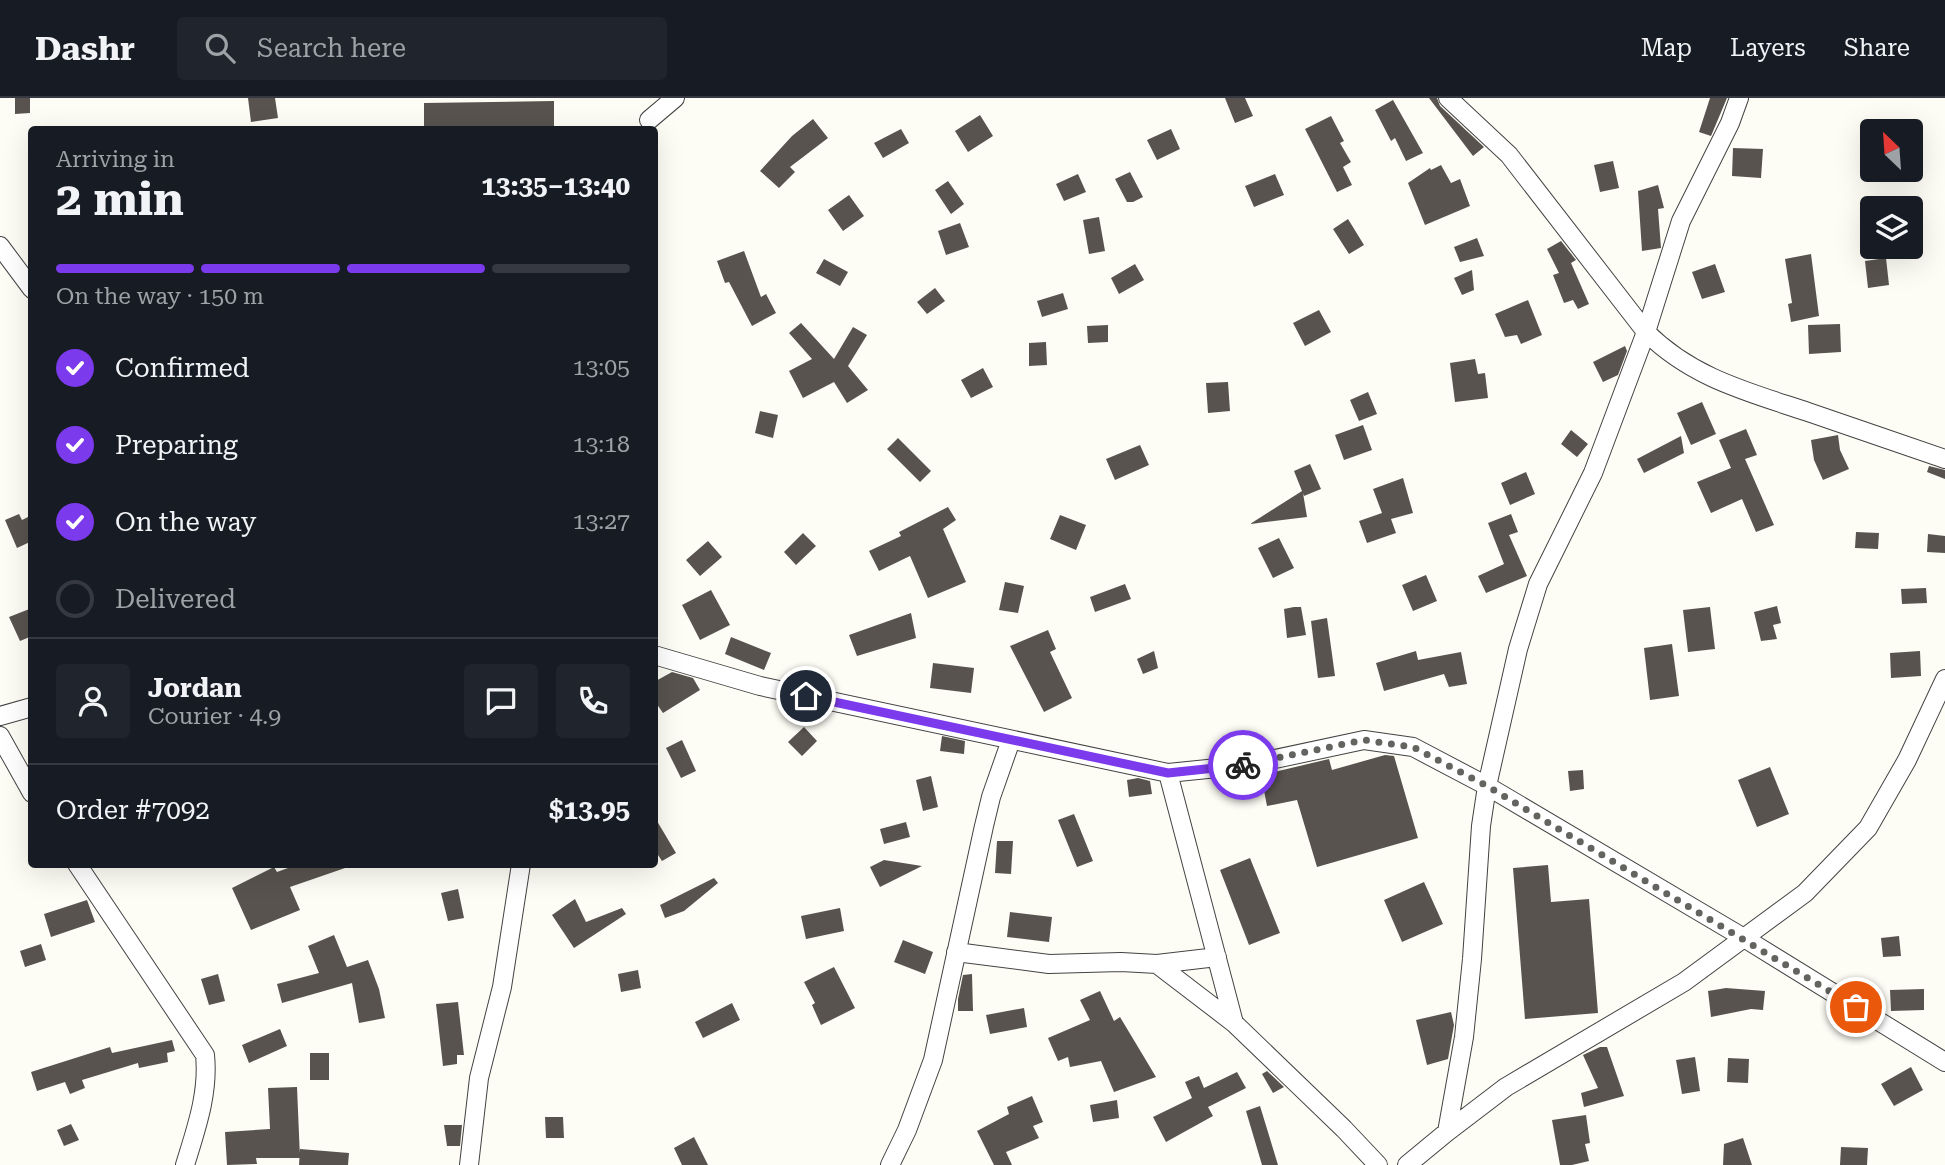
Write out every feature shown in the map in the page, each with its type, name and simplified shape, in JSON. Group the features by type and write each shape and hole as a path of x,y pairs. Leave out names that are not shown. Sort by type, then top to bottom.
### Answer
{"street":[{"path":"647,125 654,98"},
{"path":"647,125 675,98"},
{"path":"1448,98 1509,155 1646,332 1662,348 1702,373 1731,386 1945,459"},
{"path":"1447,1132 1464,1037 1487,786 1518,649 1538,584 1594,472 1646,332 1681,222 1730,123 1739,98"},
{"path":"0,246 28,284"},
{"path":"658,656 760,686 1168,773 1247,765 1364,740 1413,747 1487,786 1744,938 1945,1062"},
{"path":"1407,1165 1506,1087 1684,982 1805,892 1868,828 1907,760 1945,679"},
{"path":"0,716 28,708"},
{"path":"0,736 28,786"},
{"path":"890,1165 907,1130 933,1060 991,797 1011,740"},
{"path":"1168,773 1234,1023"},
{"path":"80,868 205,1055 207,1076 201,1113 185,1165"},
{"path":"469,1165 479,1078 502,987 520,868"},
{"path":"956,951 1049,964 1157,964 1217,957"},
{"path":"1157,964 1234,1023 1378,1165"}],"building":[{"path":"15,98 30,98 30,113 15,114"},
{"path":"248,98 275,98 278,118 251,122"},
{"path":"1225,98 1245,98 1253,116 1235,123"},
{"path":"1429,98 1437,98 1440,106 1484,147 1473,156"},
{"path":"1710,98 1727,98 1711,136 1699,132"},
{"path":"1393,100 1423,153 1406,161 1395,138 1391,141 1375,110"},
{"path":"554,101 554,126 424,126 424,103"},
{"path":"980,115 993,136 968,152 955,131"},
{"path":"1331,116 1344,141 1340,143 1351,162 1343,167 1352,185 1337,192 1305,129"},
{"path":"813,119 828,138 790,167 795,172 779,188 760,171 792,136"},
{"path":"901,129 909,143 883,158 874,143"},
{"path":"1171,129 1180,149 1157,160 1147,140"},
{"path":"1733,148 1763,149 1761,178 1732,176"},
{"path":"1613,161 1619,188 1600,192 1594,165"},
{"path":"1441,165 1451,183 1460,179 1470,206 1425,225 1408,183 1430,168 1431,170"},
{"path":"1130,172 1143,197 1127,202 1115,179"},
{"path":"1078,174 1086,192 1064,201 1056,184"},
{"path":"1275,174 1284,195 1254,207 1245,186"},
{"path":"948,181 964,204 951,214 935,190"},
{"path":"1658,185 1664,208 1658,209 1661,248 1642,251 1638,191"},
{"path":"849,195 864,216 843,231 828,210"},
{"path":"1099,217 1105,251 1089,254 1083,220"},
{"path":"1348,219 1364,245 1349,254 1333,229"},
{"path":"960,223 969,247 946,255 938,231"},
{"path":"1477,238 1484,256 1460,262 1454,247"},
{"path":"1561,241 1576,260 1571,263 1589,304 1578,309 1573,300 1564,303 1553,275 1559,273 1547,249"},
{"path":"744,251 761,297 766,294 776,313 752,326 729,282 725,283 717,261"},
{"path":"1811,254 1819,316 1791,322 1788,304 1792,303 1785,259"},
{"path":"824,259 848,272 840,286 816,273"},
{"path":"1886,259 1889,285 1868,288 1865,261"},
{"path":"1135,264 1144,280 1119,294 1111,278"},
{"path":"1715,264 1725,292 1702,299 1692,272"},
{"path":"1472,270 1474,290 1462,295 1454,278"},
{"path":"935,288 945,301 927,314 917,302"},
{"path":"1063,293 1068,309 1042,317 1037,301"},
{"path":"1528,300 1542,335 1521,344 1517,335 1505,337 1495,314"},
{"path":"1319,310 1331,332 1305,346 1293,323"},
{"path":"801,323 834,359 853,327 867,335 848,366 868,390 847,403 834,382 803,398 789,371 812,359 789,333"},
{"path":"1840,324 1841,352 1809,354 1808,325"},
{"path":"1108,325 1108,342 1088,343 1087,326"},
{"path":"1046,342 1047,365 1029,366 1029,343"},
{"path":"1625,346 1627,351 1618,375 1603,382 1593,362"},
{"path":"1475,359 1478,374 1485,373 1488,398 1455,402 1450,363"},
{"path":"983,368 993,387 971,398 961,380"},
{"path":"1228,382 1230,411 1208,413 1206,383"},
{"path":"1368,392 1377,414 1359,421 1350,400"},
{"path":"1702,402 1716,434 1691,445 1677,413"},
{"path":"760,411 778,415 773,438 755,433"},
{"path":"1363,425 1372,450 1344,460 1335,435"},
{"path":"1746,429 1757,455 1745,459 1774,525 1756,532 1742,499 1711,513 1697,482 1731,468 1719,440"},
{"path":"1571,430 1588,444 1577,457 1561,444"},
{"path":"1838,435 1840,450 1849,469 1823,480 1814,460 1811,440"},
{"path":"1681,436 1684,453 1644,473 1637,459"},
{"path":"898,438 931,471 920,482 887,449"},
{"path":"1140,445 1149,465 1115,480 1106,459"},
{"path":"1310,464 1321,489 1304,496 1303,493 1307,517 1250,524 1302,491 1294,471"},
{"path":"1929,466 1945,470 1945,479 1927,472"},
{"path":"1526,472 1535,494 1510,505 1501,483"},
{"path":"1403,478 1413,513 1391,519 1396,533 1367,543 1359,521 1382,513 1373,489"},
{"path":"948,507 956,520 943,529 966,582 928,598 910,556 879,571 869,551 901,536 899,532"},
{"path":"19,514 22,520 28,517 28,543 17,548 5,520"},
{"path":"1511,514 1518,532 1509,535 1527,576 1486,593 1478,576 1504,564 1488,523"},
{"path":"1060,515 1086,525 1076,550 1050,539"},
{"path":"1856,532 1879,533 1878,549 1855,548"},
{"path":"803,533 816,546 796,565 784,552"},
{"path":"1928,534 1945,536 1945,553 1927,552"},
{"path":"1279,538 1294,568 1273,578 1258,548"},
{"path":"708,541 722,557 700,576 686,560"},
{"path":"1426,575 1437,601 1413,611 1402,585"},
{"path":"1005,582 1024,586 1018,613 999,610"},
{"path":"1125,584 1131,599 1095,612 1090,597"},
{"path":"1926,588 1927,603 1902,604 1901,589"},
{"path":"711,590 730,625 700,640 682,605"},
{"path":"1777,606 1781,623 1773,625 1777,639 1761,641 1754,612"},
{"path":"1301,607 1306,635 1287,638 1284,609"},
{"path":"1710,607 1715,649 1688,652 1683,610"},
{"path":"28,610 28,638 20,641 9,617"},
{"path":"911,613 916,638 857,656 849,635"},
{"path":"1327,618 1335,676 1318,678 1311,621"},
{"path":"1048,630 1056,649 1050,652 1072,698 1044,712 1010,646"},
{"path":"731,637 771,653 764,670 725,654"},
{"path":"1672,644 1679,696 1650,700 1644,648"},
{"path":"1154,651 1158,668 1143,674 1137,659"},
{"path":"1416,651 1418,660 1461,652 1467,684 1449,687 1444,674 1384,691 1376,663"},
{"path":"1920,651 1921,676 1891,678 1890,653"},
{"path":"933,663 974,668 971,693 930,688"},
{"path":"672,672 693,678 700,690 663,713 658,706 658,680"},
{"path":"804,727 817,741 802,756 788,742"},
{"path":"942,736 965,741 964,754 940,751"},
{"path":"682,740 696,771 681,778 666,748"},
{"path":"1385,755 1394,756 1418,838 1317,867 1297,800 1267,806 1261,775 1329,759 1332,770"},
{"path":"1770,767 1789,814 1757,827 1738,780"},
{"path":"1583,770 1584,789 1570,791 1568,771"},
{"path":"931,776 938,807 923,811 916,780"},
{"path":"1138,778 1150,781 1152,794 1129,797 1127,780"},
{"path":"1074,814 1093,861 1077,867 1058,820"},
{"path":"906,822 910,837 884,844 880,829"},
{"path":"658,823 676,853 662,861 658,855"},
{"path":"997,841 1013,841 1011,874 995,873"},
{"path":"1250,858 1280,933 1249,945 1220,870"},
{"path":"884,860 922,866 880,887 870,867"},
{"path":"1548,865 1551,902 1589,899 1598,1013 1525,1019 1513,868"},
{"path":"272,868 277,872 288,868 345,868 290,887 300,910 251,930 232,888"},
{"path":"714,878 718,883 684,911 665,918 660,905"},
{"path":"1424,882 1443,924 1402,942 1384,900"},
{"path":"458,889 464,918 448,921 441,893"},
{"path":"575,899 586,922 622,908 626,914 574,948 552,915"},
{"path":"87,900 95,922 51,937 44,914"},
{"path":"840,908 844,931 806,939 801,916"},
{"path":"1010,912 1052,917 1049,942 1007,937"},
{"path":"334,935 347,967 368,960 379,989 385,1018 359,1023 352,983 282,1003 277,984 319,973 308,946"},
{"path":"1899,936 1901,956 1883,957 1881,938"},
{"path":"903,940 933,952 925,974 894,962"},
{"path":"41,944 46,960 25,967 20,951"},
{"path":"834,967 855,1008 821,1025 812,1005 815,1003 804,982"},
{"path":"638,970 641,988 621,992 618,974"},
{"path":"218,974 225,1001 209,1005 201,979"},
{"path":"972,974 973,1011 958,1011 963,975"},
{"path":"1726,988 1765,991 1763,1010 1751,1009 1711,1017 1708,991"},
{"path":"1924,989 1924,1010 1891,1011 1890,990"},
{"path":"1100,991 1114,1021 1120,1017 1156,1077 1114,1092 1101,1061 1070,1067 1068,1057 1058,1061 1048,1038 1090,1020 1080,1000"},
{"path":"458,1002 464,1055 457,1055 457,1064 443,1066 436,1004"},
{"path":"732,1003 740,1020 703,1038 695,1022"},
{"path":"1024,1008 1027,1027 990,1034 986,1015"},
{"path":"1451,1012 1454,1025 1448,1059 1427,1065 1416,1020"},
{"path":"280,1029 287,1046 249,1063 242,1045"},
{"path":"172,1040 175,1051 167,1053 168,1062 139,1068 138,1063 82,1080 85,1088 70,1094 65,1082 37,1091 31,1072 110,1047 112,1053"},
{"path":"1600,1047 1607,1047 1624,1096 1584,1107 1581,1093 1598,1088 1583,1055"},
{"path":"310,1053 329,1053 329,1080 310,1080"},
{"path":"1695,1057 1700,1091 1682,1094 1676,1060"},
{"path":"1728,1058 1749,1059 1748,1083 1727,1082"},
{"path":"1911,1067 1923,1090 1894,1106 1881,1084"},
{"path":"1267,1071 1284,1087 1273,1093 1262,1074"},
{"path":"1237,1072 1246,1088 1208,1107 1213,1116 1166,1142 1153,1117 1192,1098 1185,1082 1199,1076 1204,1088"},
{"path":"297,1087 300,1158 256,1158 257,1164 227,1165 225,1132 270,1129 268,1088"},
{"path":"1032,1096 1043,1122 1033,1126 1039,1138 1006,1152 1012,1165 994,1165 977,1131 1009,1114 1007,1107"},
{"path":"1117,1100 1119,1118 1093,1122 1090,1105"},
{"path":"1260,1106 1278,1165 1262,1165 1246,1111"},
{"path":"1586,1115 1590,1143 1585,1144 1589,1161 1560,1165 1552,1120"},
{"path":"545,1117 563,1117 564,1138 546,1138"},
{"path":"71,1124 79,1140 64,1146 57,1130"},
{"path":"444,1125 462,1125 460,1146 447,1146"},
{"path":"694,1137 708,1165 682,1165 674,1148"},
{"path":"1743,1138 1752,1165 1723,1165 1724,1144"},
{"path":"1841,1147 1868,1148 1867,1165 1840,1165"},
{"path":"300,1149 349,1153 348,1165 299,1165"}],"way so far":[{"path":"1243,765 1364,740 1413,747 1487,786 1856,1007"}],"route":[{"path":"806,696 1168,773 1243,765"}]}
